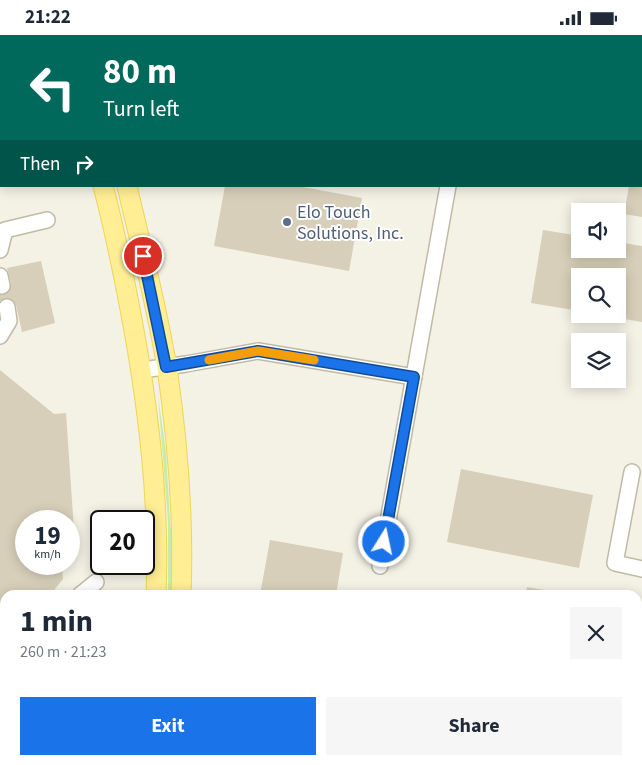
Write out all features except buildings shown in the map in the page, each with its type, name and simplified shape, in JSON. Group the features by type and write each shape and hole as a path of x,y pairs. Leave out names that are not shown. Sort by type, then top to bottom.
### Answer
{"main road":[{"path":"103,187 115,230 142,370 150,430 155,484 156,590"},
{"path":"127,187 166,367 180,482 182,513 181,590"}],"lane":[{"path":"380,566 448,187"},
{"path":"0,251 5,230 47,220"},
{"path":"0,336 9,321 7,307"},
{"path":"142,370 258,351 414,377"},
{"path":"632,472 614,563 642,569"},
{"path":"86,590 96,582"}],"green space":[{"path":"158,395 166,453 177,590 168,590 168,521"}],"slow traffic":[{"path":"209,360 258,351 314,360"}],"place":[{"name":"Elo Touch Solutions, Inc.","path":"287,222"}],"route":[{"path":"143,256 166,367 258,351 414,377 384,542"}]}
